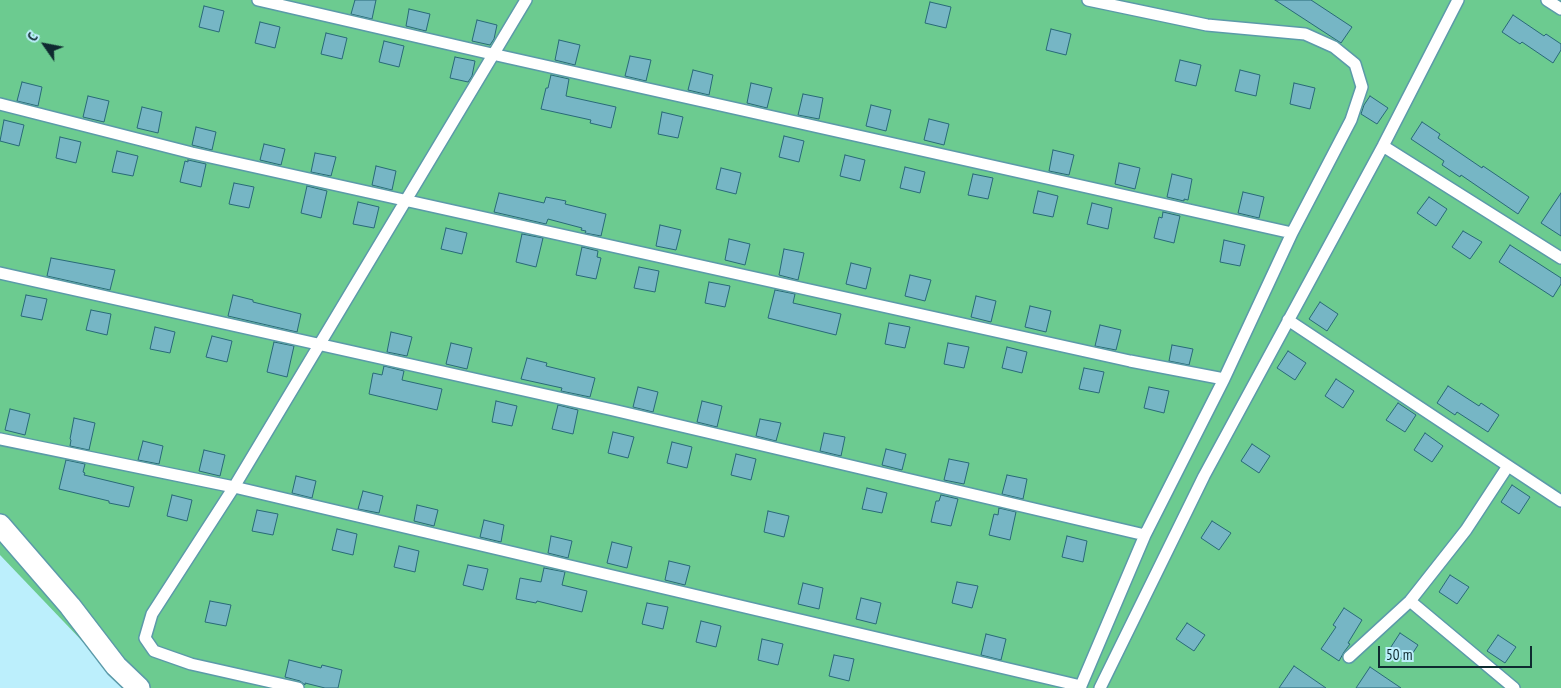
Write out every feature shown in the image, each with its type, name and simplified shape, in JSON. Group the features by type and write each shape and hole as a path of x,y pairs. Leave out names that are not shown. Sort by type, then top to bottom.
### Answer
{"street":[{"path":"0,525 70,606 116,666 139,688"}],"lane":[{"path":"258,0 1292,233"},
{"path":"298,688 191,664 154,651 145,638 152,614 234,487 526,0"},
{"path":"0,439 234,487 1080,687 1145,535 1224,380 1292,233 1351,120 1362,87 1356,64 1334,47 1305,34 1208,25 1128,4 1088,0"},
{"path":"1100,688 1204,476 1383,146 1458,0"},
{"path":"1547,0 1561,9"},
{"path":"0,104 192,153 1130,361 1224,380"},
{"path":"1383,146 1561,258"},
{"path":"0,273 613,410 1145,535"},
{"path":"1288,320 1561,501"},
{"path":"1349,657 1410,601 1466,530 1508,466"},
{"path":"1410,601 1514,688"}],"green space":[{"path":"0,0 1561,0 1561,688 127,688 0,555"}],"building":[{"path":"355,0 376,0 372,19 351,14"},
{"path":"1275,0 1311,0 1352,27 1341,43"},
{"path":"930,2 951,7 946,28 925,23"},
{"path":"204,6 224,11 219,32 199,27"},
{"path":"409,9 430,14 426,31 406,26"},
{"path":"1513,15 1544,36 1546,34 1561,44 1561,50 1553,63 1522,42 1520,44 1502,32"},
{"path":"477,20 497,25 494,39 490,45 472,41"},
{"path":"260,22 280,27 275,48 255,43"},
{"path":"1051,29 1071,34 1066,55 1046,50"},
{"path":"326,33 347,38 342,59 321,54"},
{"path":"559,40 580,45 575,65 555,60"},
{"path":"384,41 404,46 399,67 379,62"},
{"path":"630,56 651,60 646,81 625,76"},
{"path":"455,57 475,61 472,76 468,82 450,78"},
{"path":"1180,60 1201,65 1196,86 1175,81"},
{"path":"693,70 713,75 709,95 688,90"},
{"path":"1240,70 1260,75 1256,96 1235,91"},
{"path":"551,75 569,79 566,96 616,107 611,128 590,123 591,120 541,109"},
{"path":"22,82 42,87 38,106 17,101"},
{"path":"751,83 772,88 767,108 747,103"},
{"path":"1294,83 1315,88 1310,109 1290,104"},
{"path":"803,94 823,98 819,119 798,115"},
{"path":"88,96 109,101 104,122 83,117"},
{"path":"1370,96 1388,108 1377,124 1361,114"},
{"path":"871,105 891,110 886,131 866,126"},
{"path":"142,107 162,112 158,133 137,128"},
{"path":"662,112 683,117 678,138 658,134"},
{"path":"929,119 949,124 944,145 924,140"},
{"path":"4,120 24,125 19,146 0,141"},
{"path":"1422,122 1440,134 1438,138 1529,197 1518,214 1461,175 1460,177 1442,165 1444,161 1411,139"},
{"path":"196,127 216,132 212,150 192,145"},
{"path":"784,136 804,141 799,162 779,157"},
{"path":"60,137 81,142 76,163 56,158"},
{"path":"264,144 285,149 281,165 260,160"},
{"path":"1053,150 1074,155 1069,175 1049,171"},
{"path":"117,151 138,156 133,176 112,172"},
{"path":"315,153 336,157 331,176 311,172"},
{"path":"845,155 865,160 860,181 840,176"},
{"path":"188,160 206,164 201,187 180,182 185,161 188,162"},
{"path":"1119,163 1140,168 1135,189 1115,184"},
{"path":"376,166 396,171 392,190 372,185"},
{"path":"905,167 925,172 920,193 900,188"},
{"path":"721,168 741,173 736,194 716,189"},
{"path":"973,174 993,178 988,199 968,195"},
{"path":"1172,174 1192,179 1188,200 1184,199 1184,201 1167,197"},
{"path":"234,183 254,187 249,208 229,204"},
{"path":"307,186 327,191 321,218 301,213"},
{"path":"1038,191 1058,196 1053,217 1033,213"},
{"path":"1243,192 1264,197 1259,218 1238,213"},
{"path":"499,193 544,203 546,197 566,201 565,204 606,214 601,236 585,233 586,231 581,230 582,228 548,219 546,224 494,212"},
{"path":"1561,193 1561,236 1541,223"},
{"path":"1429,197 1447,209 1436,226 1417,213"},
{"path":"358,202 379,207 374,228 353,224"},
{"path":"1092,203 1112,208 1108,229 1087,224"},
{"path":"1163,212 1180,216 1174,243 1154,238 1159,217 1162,218"},
{"path":"660,225 681,230 676,250 656,246"},
{"path":"446,228 467,233 462,254 441,249"},
{"path":"1463,231 1482,242 1470,259 1452,247"},
{"path":"522,234 543,238 536,267 516,262"},
{"path":"729,239 750,244 745,265 725,260"},
{"path":"1224,240 1245,245 1240,266 1220,262"},
{"path":"1510,245 1561,278 1561,284 1553,297 1499,262"},
{"path":"582,247 598,251 597,257 601,258 596,279 576,275"},
{"path":"784,249 804,253 798,280 779,275"},
{"path":"51,258 115,270 110,290 47,276"},
{"path":"851,263 871,268 866,289 846,284"},
{"path":"639,267 659,271 655,292 634,288"},
{"path":"910,275 931,280 925,301 905,296"},
{"path":"709,282 730,286 725,307 705,303"},
{"path":"775,290 795,294 793,303 841,314 836,335 768,318"},
{"path":"26,295 47,299 42,320 21,316"},
{"path":"233,295 301,314 297,332 228,316"},
{"path":"976,296 996,301 991,322 971,317"},
{"path":"1320,302 1338,314 1327,331 1309,319"},
{"path":"1030,306 1051,311 1046,332 1025,327"},
{"path":"91,310 111,314 107,335 86,330"},
{"path":"889,323 910,327 905,348 885,344"},
{"path":"1100,325 1121,330 1116,350 1095,346"},
{"path":"155,327 175,332 170,353 150,349"},
{"path":"391,332 412,337 407,356 387,352"},
{"path":"212,336 232,341 227,362 206,357"},
{"path":"274,342 294,346 287,377 267,372"},
{"path":"451,343 472,348 467,369 446,364"},
{"path":"948,343 969,347 964,368 944,364"},
{"path":"1172,345 1193,349 1189,365 1169,361"},
{"path":"1007,347 1027,352 1022,373 1002,368"},
{"path":"1288,351 1306,363 1295,380 1277,368"},
{"path":"527,358 547,363 546,366 595,378 590,397 561,391 562,388 521,379"},
{"path":"384,366 404,371 402,380 442,389 437,410 369,394 373,373 382,375"},
{"path":"1084,368 1104,372 1099,393 1079,389"},
{"path":"1336,379 1354,391 1343,408 1325,396"},
{"path":"1448,386 1479,406 1481,403 1499,415 1488,432 1457,412 1455,415 1437,403"},
{"path":"638,387 658,392 653,412 633,407"},
{"path":"1149,387 1169,391 1164,413 1144,408"},
{"path":"496,401 517,406 512,426 492,422"},
{"path":"702,401 722,406 717,427 697,422"},
{"path":"1398,403 1416,415 1405,432 1386,420"},
{"path":"558,405 578,410 573,434 552,429"},
{"path":"10,409 30,414 25,435 5,430"},
{"path":"74,418 95,423 89,450 70,446"},
{"path":"760,419 781,423 776,441 756,436"},
{"path":"613,432 634,437 628,458 608,453"},
{"path":"824,433 845,437 841,456 820,451"},
{"path":"1425,433 1443,446 1432,462 1414,450"},
{"path":"143,441 163,446 159,464 138,460"},
{"path":"672,442 692,447 687,468 667,463"},
{"path":"1252,444 1270,456 1259,473 1241,461"},
{"path":"886,449 906,454 902,470 882,465"},
{"path":"204,450 225,455 220,476 199,471"},
{"path":"736,454 756,459 751,480 731,475"},
{"path":"949,459 969,463 964,484 944,480"},
{"path":"66,460 85,464 84,475 134,487 129,507 59,489"},
{"path":"1007,475 1027,479 1023,499 1002,494"},
{"path":"296,476 316,481 312,498 292,493"},
{"path":"1512,485 1530,497 1519,514 1501,502"},
{"path":"867,488 887,493 882,513 862,509"},
{"path":"363,491 383,496 379,513 358,509"},
{"path":"172,495 192,500 187,521 167,516"},
{"path":"941,495 958,499 951,526 931,522 936,501 939,501"},
{"path":"417,505 438,510 434,526 414,521"},
{"path":"999,508 1016,512 1010,540 989,535 994,514 998,515"},
{"path":"257,510 278,514 273,535 252,531"},
{"path":"768,511 789,516 784,537 764,532"},
{"path":"484,520 504,525 501,542 480,537"},
{"path":"1212,521 1231,533 1219,550 1201,538"},
{"path":"337,529 357,534 353,555 332,550"},
{"path":"551,536 572,541 568,558 548,553"},
{"path":"1067,536 1087,541 1083,562 1062,557"},
{"path":"612,542 632,547 627,568 607,563"},
{"path":"399,546 419,551 415,572 394,567"},
{"path":"669,561 690,566 685,585 665,580"},
{"path":"468,565 488,569 483,590 463,585"},
{"path":"544,568 565,572 562,585 587,591 582,612 537,601 536,603 516,599 520,578 541,582"},
{"path":"1450,575 1469,587 1457,604 1439,592"},
{"path":"957,582 978,586 972,608 952,603"},
{"path":"803,583 823,588 819,609 798,604"},
{"path":"861,598 881,603 876,624 856,619"},
{"path":"210,601 231,605 226,626 205,622"},
{"path":"647,603 668,607 663,629 642,624"},
{"path":"1344,608 1362,620 1339,661 1321,649 1336,627 1333,625"},
{"path":"701,621 721,626 716,647 696,642"},
{"path":"1187,623 1205,635 1194,651 1176,639"},
{"path":"1400,633 1418,645 1407,662 1389,650"},
{"path":"986,634 1006,639 1001,660 981,655"},
{"path":"1498,635 1516,647 1505,663 1487,651"},
{"path":"762,639 783,644 778,665 758,660"},
{"path":"834,655 854,659 849,681 829,676"},
{"path":"289,660 321,668 322,665 342,670 338,688 325,688 305,683 305,685 300,681 285,677"},
{"path":"1294,666 1326,688 1279,688"},
{"path":"1370,667 1401,688 1356,688"}]}
